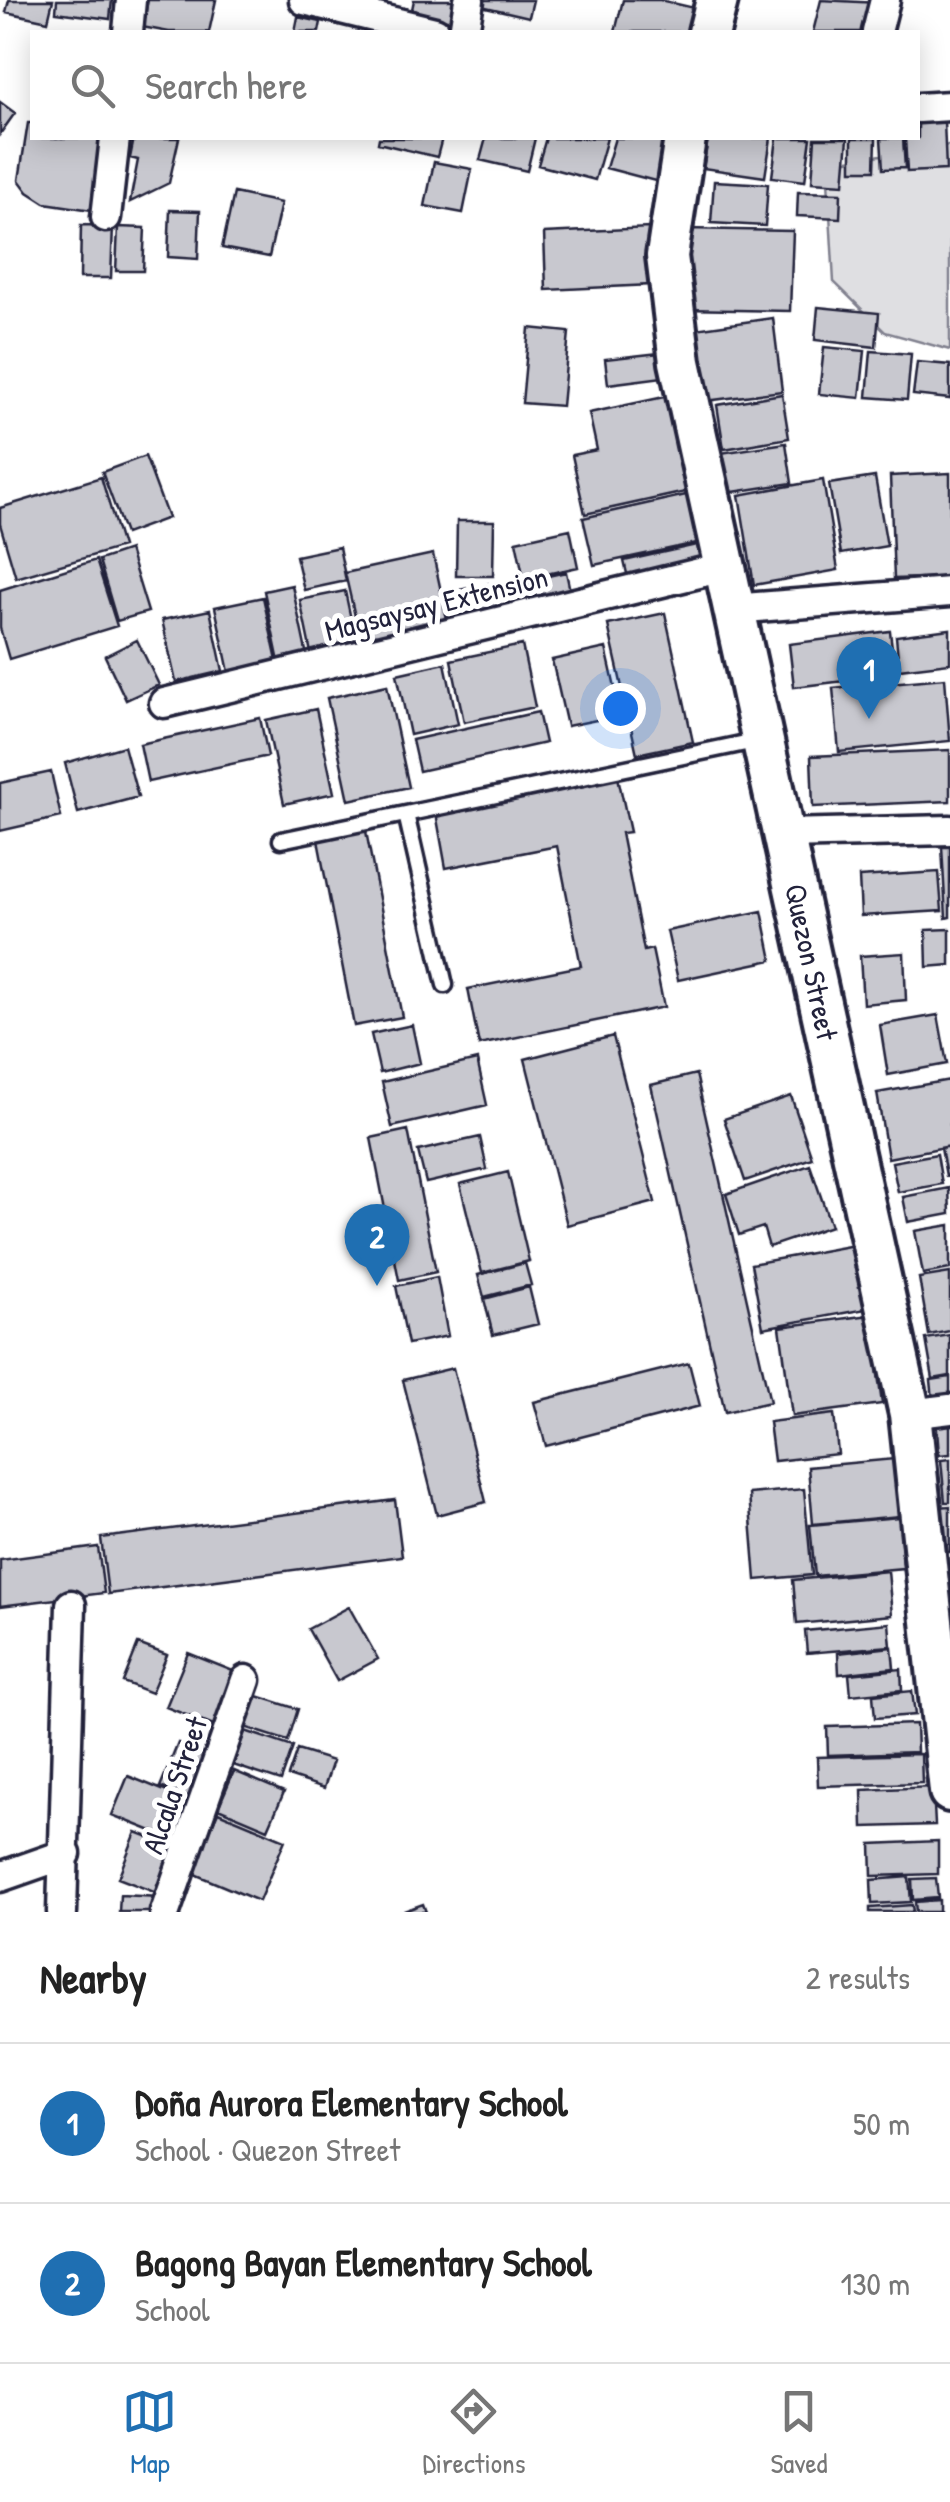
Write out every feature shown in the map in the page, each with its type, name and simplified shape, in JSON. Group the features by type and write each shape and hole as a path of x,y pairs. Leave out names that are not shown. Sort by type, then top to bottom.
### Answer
{"main road":[{"path":"710,30 717,0"},
{"name":"Quezon Street","path":"685,140 667,256 680,362 910,1414 949,1769"}],"street":[{"path":"128,30 131,0"},
{"path":"304,0 426,30"},
{"path":"464,30 469,0"},
{"path":"877,30 884,0"},
{"path":"920,108 950,106"},
{"path":"106,216 116,140"},
{"name":"Magsaysay Extension","path":"164,704 724,566"},
{"path":"732,608 950,592"},
{"path":"785,834 950,830"},
{"path":"910,1414 950,1409"},
{"path":"62,1912 71,1605"},
{"name":"Alcala Street","path":"164,1912 246,1680"},
{"path":"0,1876 66,1854"}],"lane":[{"path":"280,840 762,740"},
{"path":"406,814 444,985"}],"shaded area":[{"path":"950,145 950,350 885,332 834,282 827,163"}],"building":[{"path":"9,0 53,0 48,21 6,12"},
{"path":"57,0 112,0 110,19 56,12"},
{"path":"148,0 216,0 209,30 142,27"},
{"path":"414,0 457,0 453,21 411,14"},
{"path":"478,0 533,0 529,17 477,5"},
{"path":"623,0 660,0 702,10 697,30 616,30"},
{"path":"821,0 878,3 871,30 814,30"},
{"path":"298,17 321,22 319,30 295,30"},
{"path":"0,102 15,113 0,134"},
{"path":"944,121 946,170 907,172 905,140 920,140 920,122"},
{"path":"28,123 30,140 104,140 92,210 45,203 28,192 19,180"},
{"path":"134,140 179,140 169,183 130,202 138,160 130,158"},
{"path":"379,140 441,140 437,157 378,143"},
{"path":"485,140 535,140 527,171 480,160"},
{"path":"545,140 606,140 595,180 538,165"},
{"path":"614,140 670,140 659,182 606,168"},
{"path":"708,140 771,140 765,177 703,168"},
{"path":"777,140 811,140 805,181 772,177"},
{"path":"815,140 848,140 844,184 812,182"},
{"path":"852,140 876,140 875,170 852,170"},
{"path":"881,140 903,140 905,168 883,169"},
{"path":"434,162 472,169 463,213 425,206"},
{"path":"714,181 768,184 765,226 711,223"},
{"path":"798,192 841,193 840,218 797,216"},
{"path":"234,193 281,203 269,257 222,248"},
{"path":"170,210 200,211 198,259 168,257"},
{"path":"81,225 113,226 111,278 80,278"},
{"path":"118,227 145,228 143,271 116,271"},
{"path":"649,228 651,285 546,290 544,233"},
{"path":"686,229 793,231 790,311 683,309"},
{"path":"818,307 879,313 876,347 815,340"},
{"path":"773,318 782,391 698,402 688,330"},
{"path":"529,328 569,332 562,406 522,403"},
{"path":"824,347 865,351 860,398 819,394"},
{"path":"871,351 911,354 907,400 867,397"},
{"path":"669,352 671,376 608,384 605,359"},
{"path":"917,362 950,365 950,399 913,395"},
{"path":"678,394 699,489 585,514 572,455 597,450 589,413"},
{"path":"782,394 789,438 724,449 717,405"},
{"path":"786,443 792,483 720,494 714,454"},
{"path":"145,456 168,518 125,534 102,472"},
{"path":"950,473 950,577 894,579 890,476"},
{"path":"101,477 122,547 16,578 0,524 0,508"},
{"path":"875,477 887,546 841,554 829,484"},
{"path":"823,480 838,570 754,585 739,495"},
{"path":"695,493 706,541 594,565 583,518"},
{"path":"457,521 494,521 493,576 456,576"},
{"path":"570,529 578,567 524,579 516,541"},
{"path":"701,544 705,565 629,582 624,561"},
{"path":"339,547 346,581 304,590 296,556"},
{"path":"129,550 148,612 117,621 99,560"},
{"path":"433,554 448,624 361,643 345,573"},
{"path":"96,560 117,626 9,659 0,628 0,590"},
{"path":"566,572 572,600 527,611 521,582"},
{"path":"492,583 499,618 453,628 446,593"},
{"path":"292,585 307,656 279,662 264,591"},
{"path":"345,591 356,643 311,653 300,600"},
{"path":"263,597 277,661 229,672 215,607"},
{"path":"210,610 223,671 176,682 162,620"},
{"path":"665,613 693,742 637,754 608,625"},
{"path":"950,629 950,663 899,669 896,636"},
{"path":"890,631 895,675 794,687 789,644"},
{"path":"137,640 159,685 126,700 105,656"},
{"path":"522,645 535,707 464,722 451,660"},
{"path":"606,648 621,715 567,726 552,660"},
{"path":"445,663 458,724 410,735 397,674"},
{"path":"945,678 950,741 839,752 833,688"},
{"path":"387,685 409,787 349,800 327,698"},
{"path":"316,709 334,793 284,804 266,720"},
{"path":"538,712 545,743 419,771 412,740"},
{"path":"260,718 268,756 148,782 140,744"},
{"path":"124,746 138,797 78,813 65,763"},
{"path":"950,750 950,801 813,807 811,756"},
{"path":"51,772 61,817 0,831 0,783"},
{"path":"618,777 630,832 621,833 644,951 652,949 664,1007 479,1045 468,989 581,966 557,846 446,868 436,813"},
{"path":"365,826 402,1017 354,1026 317,835"},
{"path":"942,847 950,847 950,917 946,918"},
{"path":"939,872 942,911 861,916 859,877"},
{"path":"762,911 772,960 678,980 667,931"},
{"path":"950,929 950,965 927,967 926,930"},
{"path":"904,953 906,1000 863,1004 860,956"},
{"path":"938,1015 947,1064 888,1075 880,1025"},
{"path":"412,1025 420,1063 380,1073 371,1034"},
{"path":"613,1036 655,1202 567,1225 525,1059"},
{"path":"477,1060 487,1105 392,1127 382,1082"},
{"path":"696,1074 770,1402 725,1412 651,1085"},
{"path":"950,1080 950,1146 888,1158 877,1093"},
{"path":"791,1096 812,1158 745,1181 724,1119"},
{"path":"408,1130 436,1272 399,1280 371,1138"},
{"path":"480,1137 487,1169 426,1183 418,1151"},
{"path":"950,1146 950,1176 946,1176 941,1148"},
{"path":"937,1154 942,1184 898,1192 892,1162"},
{"path":"810,1165 831,1226 769,1247 763,1227 739,1235 726,1194"},
{"path":"508,1172 529,1261 482,1273 460,1184"},
{"path":"949,1188 950,1214 908,1222 903,1197"},
{"path":"950,1225 950,1269 923,1274 915,1231"},
{"path":"860,1244 871,1308 763,1328 751,1264"},
{"path":"525,1263 531,1285 484,1297 478,1275"},
{"path":"950,1273 950,1331 929,1335 919,1278"},
{"path":"437,1277 448,1336 408,1344 396,1286"},
{"path":"529,1287 538,1324 493,1335 484,1299"},
{"path":"870,1315 882,1404 792,1416 780,1327"},
{"path":"950,1335 950,1376 933,1379 926,1339"},
{"path":"689,1363 700,1406 546,1446 534,1402"},
{"path":"453,1368 486,1502 437,1515 403,1380"},
{"path":"950,1377 950,1398 933,1400 931,1380"},
{"path":"834,1414 838,1454 774,1461 769,1422"},
{"path":"950,1416 950,1454 939,1455 936,1417"},
{"path":"894,1459 900,1516 813,1524 808,1467"},
{"path":"950,1459 950,1502 945,1502 941,1460"},
{"path":"804,1489 812,1575 756,1580 749,1494"},
{"path":"395,1500 402,1556 108,1594 101,1538"},
{"path":"950,1506 950,1552 942,1552 938,1507"},
{"path":"899,1517 903,1568 815,1576 810,1525"},
{"path":"98,1547 104,1593 0,1606 0,1560"},
{"path":"888,1571 892,1615 797,1624 793,1580"},
{"path":"349,1607 378,1659 337,1681 308,1629"},
{"path":"889,1623 891,1646 807,1653 805,1631"},
{"path":"138,1644 167,1655 151,1693 123,1682"},
{"path":"892,1647 894,1668 839,1674 838,1653"},
{"path":"188,1653 238,1673 216,1727 166,1707"},
{"path":"901,1669 902,1690 851,1695 849,1674"},
{"path":"912,1691 915,1715 875,1718 873,1695"},
{"path":"248,1693 298,1709 288,1741 238,1725"},
{"path":"916,1724 917,1752 828,1755 827,1727"},
{"path":"245,1731 293,1747 281,1781 233,1765"},
{"path":"178,1743 208,1754 190,1798 160,1787"},
{"path":"297,1750 333,1761 324,1788 288,1776"},
{"path":"921,1754 922,1783 818,1786 817,1757"},
{"path":"234,1771 284,1792 268,1829 218,1808"},
{"path":"128,1776 192,1802 177,1841 112,1815"},
{"path":"933,1787 935,1825 863,1827 862,1790"},
{"path":"218,1812 285,1840 259,1901 192,1873"},
{"path":"136,1832 178,1848 159,1894 118,1878"},
{"path":"938,1841 938,1874 872,1876 871,1844"},
{"path":"909,1877 911,1902 872,1904 871,1880"},
{"path":"936,1878 938,1898 913,1900 912,1879"},
{"path":"120,1895 160,1897 159,1912 119,1912"},
{"path":"939,1900 939,1912 916,1912 915,1902"},
{"path":"423,1904 426,1912 401,1912"},
{"path":"912,1905 913,1912 870,1912 870,1908"}],"place":[{"name":"Doña Aurora Elementary School","path":"869,719"},
{"name":"Bagong Bayan Elementary School","path":"377,1286"}]}
